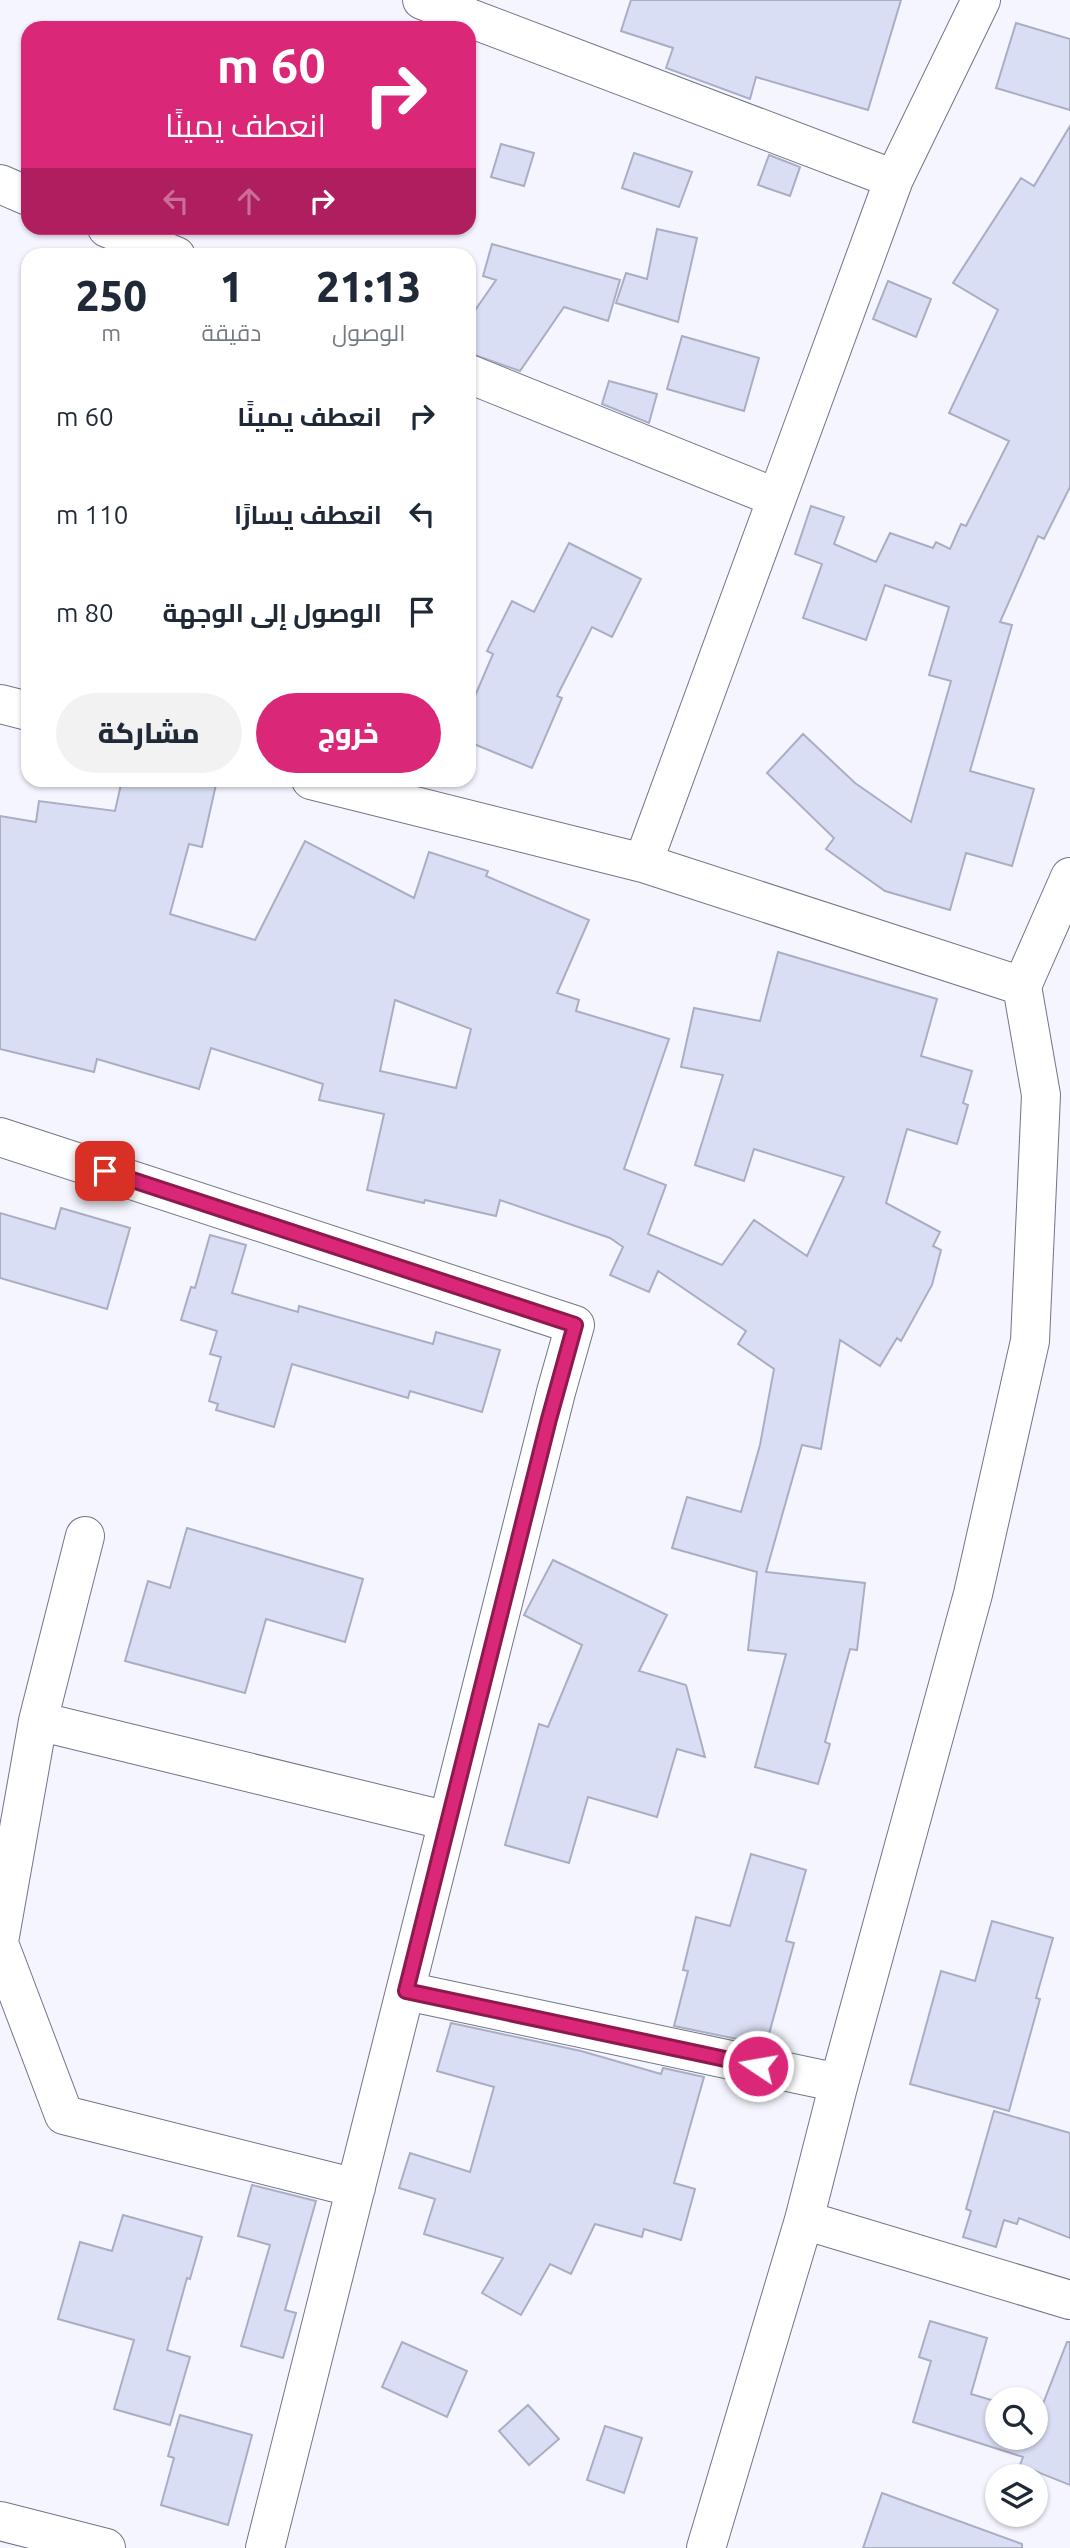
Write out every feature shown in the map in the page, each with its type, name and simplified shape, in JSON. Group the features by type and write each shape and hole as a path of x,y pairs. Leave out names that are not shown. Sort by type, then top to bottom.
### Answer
{"street":[{"path":"422,0 894,179"},
{"path":"643,863 894,179 981,0"},
{"path":"0,184 21,193"},
{"path":"124,235 156,248"},
{"path":"476,377 777,498"},
{"path":"0,704 21,709"},
{"path":"338,787 643,863 1022,986"},
{"path":"706,2548 804,2220 973,1594 1030,1340 1041,1095 1022,986 1070,877"},
{"path":"0,1137 575,1325 552,1405 265,2548"},
{"path":"0,1936 38,1721 85,1536"},
{"path":"38,1721 448,1821"},
{"path":"0,1946 64,2115 356,2188"},
{"path":"406,1991 839,2083"},
{"path":"804,2220 1070,2300"},
{"path":"0,2521 106,2548"}],"building":[{"path":"631,0 901,0 868,110 756,77 750,99 666,68 673,48 621,31"},
{"path":"1016,23 1070,39 1070,110 996,88"},
{"path":"1070,126 1070,487 1044,539 1038,536 1000,622 1012,625 970,771 1034,789 1012,866 966,853 950,910 885,891 826,849 834,838 767,773 803,734 855,783 911,822 951,681 929,675 949,607 885,585 866,640 803,618 822,564 795,554 811,506 844,517 834,544 876,562 890,533 933,548 936,542 950,549 961,524 966,526 1009,441 949,413 998,310 953,283 1021,178 1034,186"},
{"path":"501,144 534,153 524,186 491,177"},
{"path":"634,153 692,172 679,207 622,188"},
{"path":"769,155 800,167 790,196 758,185"},
{"path":"657,229 697,238 678,322 616,303 626,273 647,279"},
{"path":"492,244 620,280 608,321 564,307 520,371 476,355 476,309 496,280 483,276"},
{"path":"888,281 931,299 916,337 873,319"},
{"path":"682,336 759,358 744,411 667,389"},
{"path":"609,381 657,394 649,423 602,404"},
{"path":"569,543 641,579 612,637 592,627 557,696 562,698 532,768 476,745 476,694 493,654 487,651 512,601 534,612"},
{"path":"120,787 215,787 202,847 189,844 170,914 255,940 305,841 414,898 429,852 488,871 486,876 589,920 557,993 579,1000 576,1011 669,1039 624,1169 666,1185 648,1234 722,1265 754,1220 807,1256 844,1177 754,1149 744,1181 695,1165 723,1075 681,1067 694,1008 760,1021 778,952 937,999 921,1056 972,1071 963,1103 968,1105 957,1144 907,1129 886,1203 940,1232 933,1246 941,1250 932,1285 901,1341 897,1338 880,1366 840,1340 821,1449 802,1445 766,1572 865,1583 857,1650 850,1649 825,1742 830,1744 818,1784 755,1767 786,1654 748,1650 757,1572 672,1548 687,1497 741,1512 760,1445 774,1369 738,1344 746,1331 658,1271 649,1292 610,1275 623,1247 610,1238 500,1200 496,1216 367,1190 384,1114 319,1100 323,1084 211,1048 199,1089 97,1059 94,1072 0,1049 0,816 36,822 39,801 115,811","holes":["395,1000 471,1029 456,1088 380,1071"]},
{"path":"61,1208 130,1228 107,1309 0,1278 0,1213 55,1229"},
{"path":"210,1235 246,1245 232,1293 298,1312 299,1306 433,1344 436,1332 500,1350 482,1412 410,1391 408,1398 292,1364 274,1427 216,1410 218,1404 209,1401 221,1357 210,1354 217,1331 181,1320 191,1287 195,1288"},
{"path":"187,1528 363,1579 345,1642 266,1619 245,1693 125,1661 148,1581 170,1588"},
{"path":"553,1560 667,1615 639,1671 686,1685 705,1757 677,1749 657,1817 588,1797 569,1863 505,1845 539,1724 548,1727 582,1645 524,1615"},
{"path":"751,1854 806,1870 786,1941 794,1943 766,2045 674,2026 688,1971 683,1970 696,1917 730,1926"},
{"path":"992,1921 1053,1938 1036,1998 1040,1999 1009,2111 910,2084 941,1971 975,1981"},
{"path":"451,2023 581,2051 661,2074 663,2068 704,2077 674,2183 695,2189 681,2240 644,2229 642,2237 595,2224 571,2274 550,2264 521,2315 482,2293 503,2258 424,2234 435,2199 399,2188 410,2153 470,2172 494,2087 437,2071"},
{"path":"994,2111 1070,2133 1070,2238 1019,2218 1017,2224 1004,2220 996,2247 963,2237 971,2211 966,2209"},
{"path":"252,2185 316,2201 285,2310 296,2313 283,2358 241,2346 270,2245 238,2236"},
{"path":"123,2215 202,2237 190,2279 187,2278 167,2350 190,2357 170,2425 114,2409 134,2340 58,2319 80,2242 112,2251"},
{"path":"930,2321 987,2338 971,2394 985,2398 985,2445 913,2422 931,2361 919,2357"},
{"path":"402,2342 467,2371 447,2417 382,2387"},
{"path":"1067,2342 1070,2342 1070,2485 1048,2476 1048,2464 1020,2464 1023,2457 1001,2450 1048,2450 1048,2391"},
{"path":"528,2405 559,2439 529,2465 499,2431"},
{"path":"180,2415 252,2435 228,2525 161,2505 174,2458 168,2456"},
{"path":"605,2426 642,2438 624,2493 587,2480"},
{"path":"882,2493 1022,2544 1022,2548 863,2548"}],"route":[{"path":"105,1171 575,1325 406,1991 758,2066"}]}
